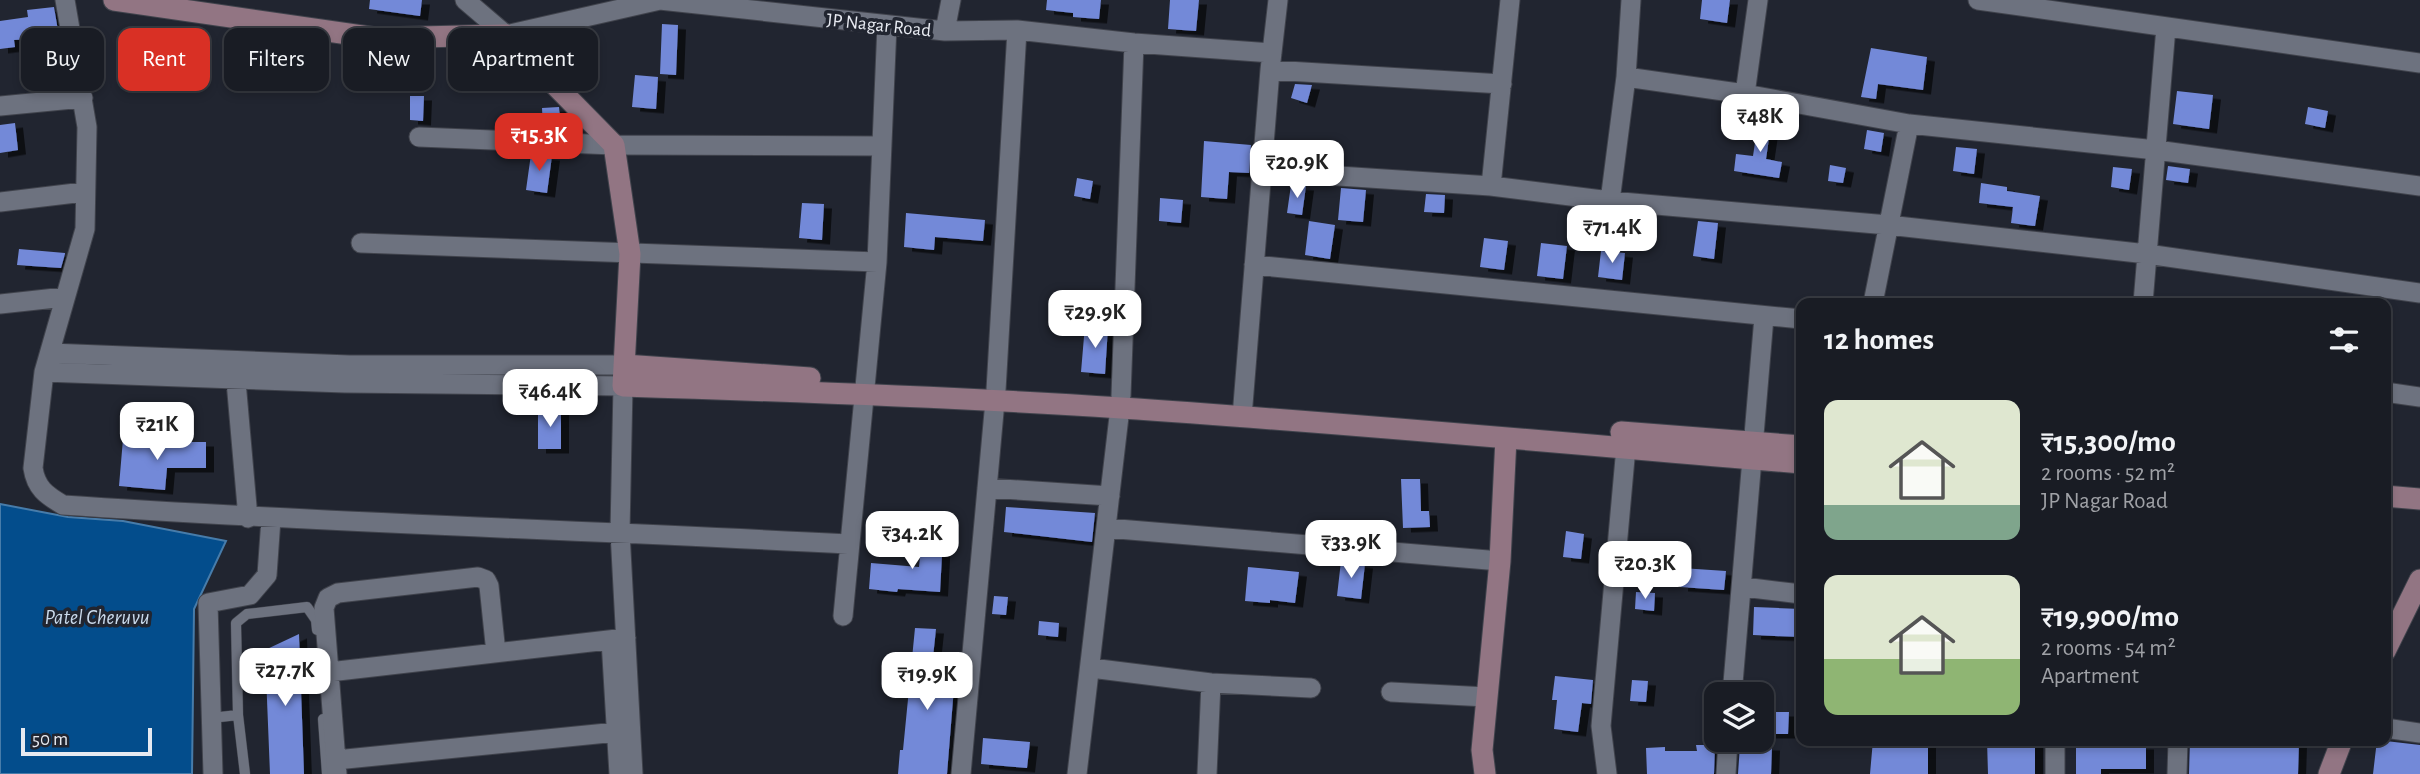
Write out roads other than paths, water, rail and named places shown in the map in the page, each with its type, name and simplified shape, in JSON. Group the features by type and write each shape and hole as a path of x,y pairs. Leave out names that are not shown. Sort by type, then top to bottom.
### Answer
{"street":[{"path":"65,0 87,127 85,229 47,362 33,468 35,482 45,495 63,505 247,518 620,532 848,544"},
{"name":"JP Nagar Road","path":"114,0 376,38 448,36"},
{"path":"465,0 499,28"},
{"name":"JP Nagar Road","path":"533,28 660,0 945,31 1017,30 1271,61 1502,84"},
{"path":"945,31 951,0"},
{"path":"1242,411 1278,0"},
{"path":"1491,186 1510,0"},
{"path":"1610,201 1626,77 1632,0"},
{"path":"1745,94 1758,0"},
{"path":"1978,0 2420,63"},
{"path":"843,616 877,262 887,25"},
{"path":"2143,298 2166,27"},
{"path":"961,774 996,396 1017,30"},
{"path":"1077,774 1120,402 1134,43"},
{"path":"1626,77 1745,94 1909,124 2156,150 2420,186"},
{"path":"561,91 614,145 630,254 623,375 617,732 619,774"},
{"path":"0,106 83,98"},
{"path":"1874,298 1909,124"},
{"path":"419,137 614,145 882,146"},
{"path":"1262,171 1491,186 1610,201 1888,225 2147,254 2420,293"},
{"path":"0,202 84,192"},
{"path":"361,243 877,262"},
{"path":"1254,265 1796,319"},
{"path":"0,304 65,297"},
{"path":"1733,682 1764,317"},
{"path":"47,362 236,371 349,365 623,375 1120,402 1752,450 1796,462"},
{"path":"236,371 247,518"},
{"path":"2391,393 2420,397"},
{"path":"1242,411 1506,438 1626,447 1752,450 1796,446"},
{"path":"1485,774 1482,750 1506,486 1506,438"},
{"path":"1607,774 1601,726 1626,447"},
{"path":"987,488 1110,496"},
{"path":"2391,497 2420,499"},
{"path":"2391,510 2420,512"},
{"path":"213,774 208,603 250,595 267,575 271,519"},
{"path":"1106,528 1500,561"},
{"path":"496,653 489,586 486,580 478,577 338,593 328,598 324,608 333,769 617,732"},
{"path":"2391,635 2420,580"},
{"path":"1742,587 1796,593"},
{"path":"329,672 619,639"},
{"path":"619,639 633,774"},
{"path":"1091,668 1211,683 1311,688"},
{"path":"1207,774 1211,683"},
{"path":"1391,692 1487,696"},
{"path":"2391,729 2420,733"},
{"path":"2055,746 2055,774"},
{"path":"2177,774 2178,746"},
{"path":"2329,774 2340,746"},
{"path":"1726,774 1727,752"}],"lane":[{"path":"245,774 238,715 236,622 247,614 307,607 316,620 333,769"},
{"path":"210,719 238,715"}],"water":[{"name":"Patel Cheruvu","path":"0,504 68,517 123,521 226,541 194,609 192,774 0,774"}]}
